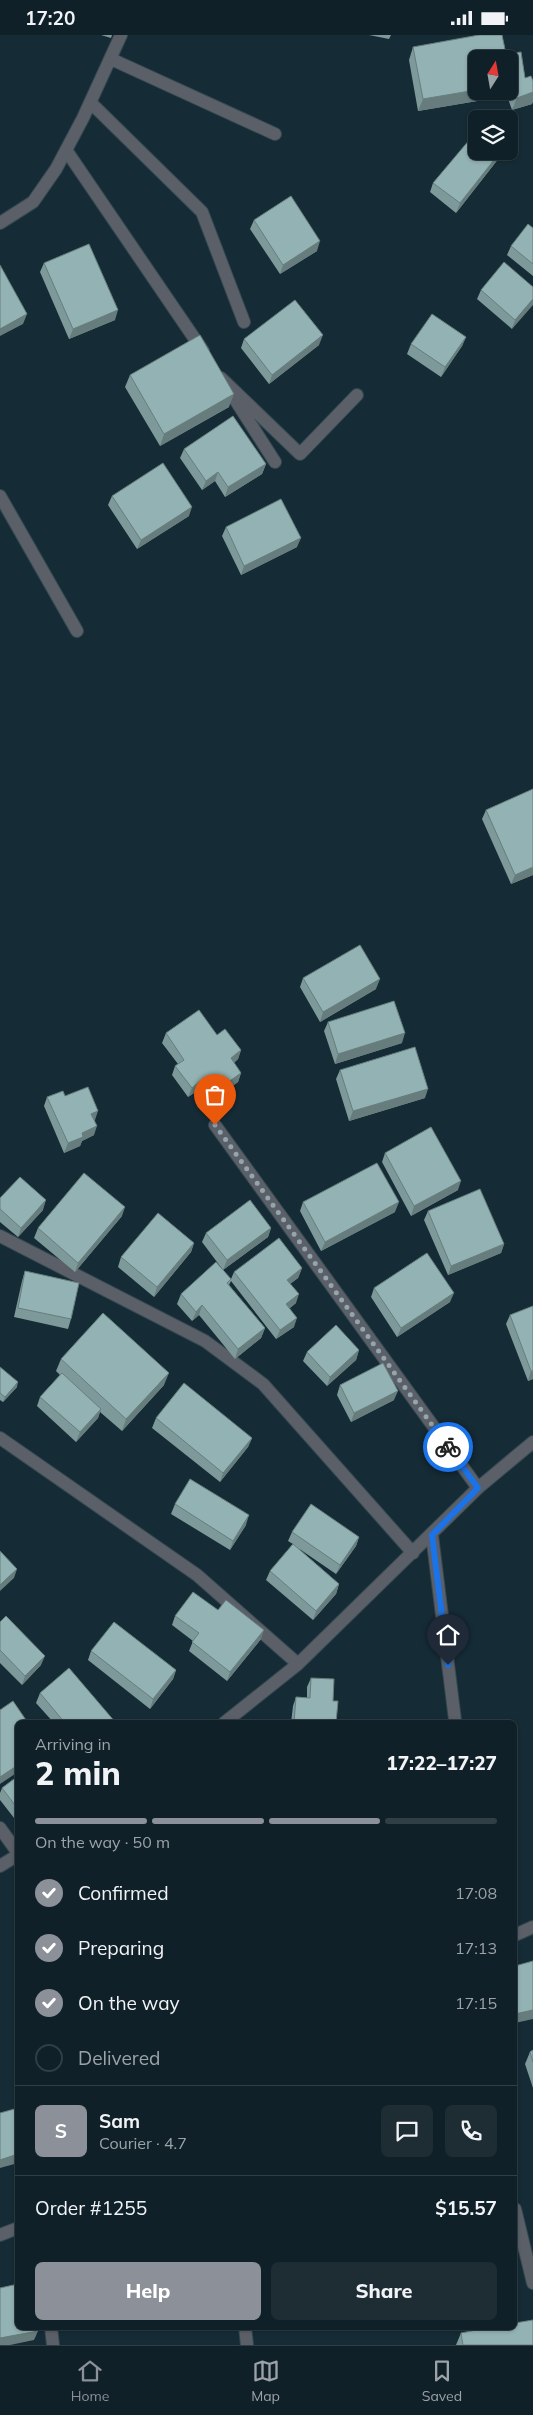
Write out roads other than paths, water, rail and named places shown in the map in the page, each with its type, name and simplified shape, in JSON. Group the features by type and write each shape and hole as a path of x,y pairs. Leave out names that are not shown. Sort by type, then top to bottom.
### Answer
{"street":[{"path":"0,223 33,202 66,150 91,103 122,35"},
{"path":"111,59 275,134"},
{"path":"91,103 202,212 244,321"},
{"path":"66,150 212,364 275,462"},
{"path":"225,384 300,454 357,395"},
{"path":"0,496 77,631"},
{"path":"215,1125 478,1488"},
{"path":"0,1236 205,1341 263,1384 413,1553"},
{"path":"0,1438 197,1575 298,1664"},
{"path":"228,1720 298,1664 478,1488 533,1442"},
{"path":"432,1535 455,1720"},
{"path":"0,1828 15,1850"},
{"path":"0,1866 15,1856"},
{"path":"517,1934 533,1927"},
{"path":"517,2217 533,2283"},
{"path":"0,2235 15,2229"},
{"path":"51,2330 53,2345"},
{"path":"245,2330 247,2345"}]}
